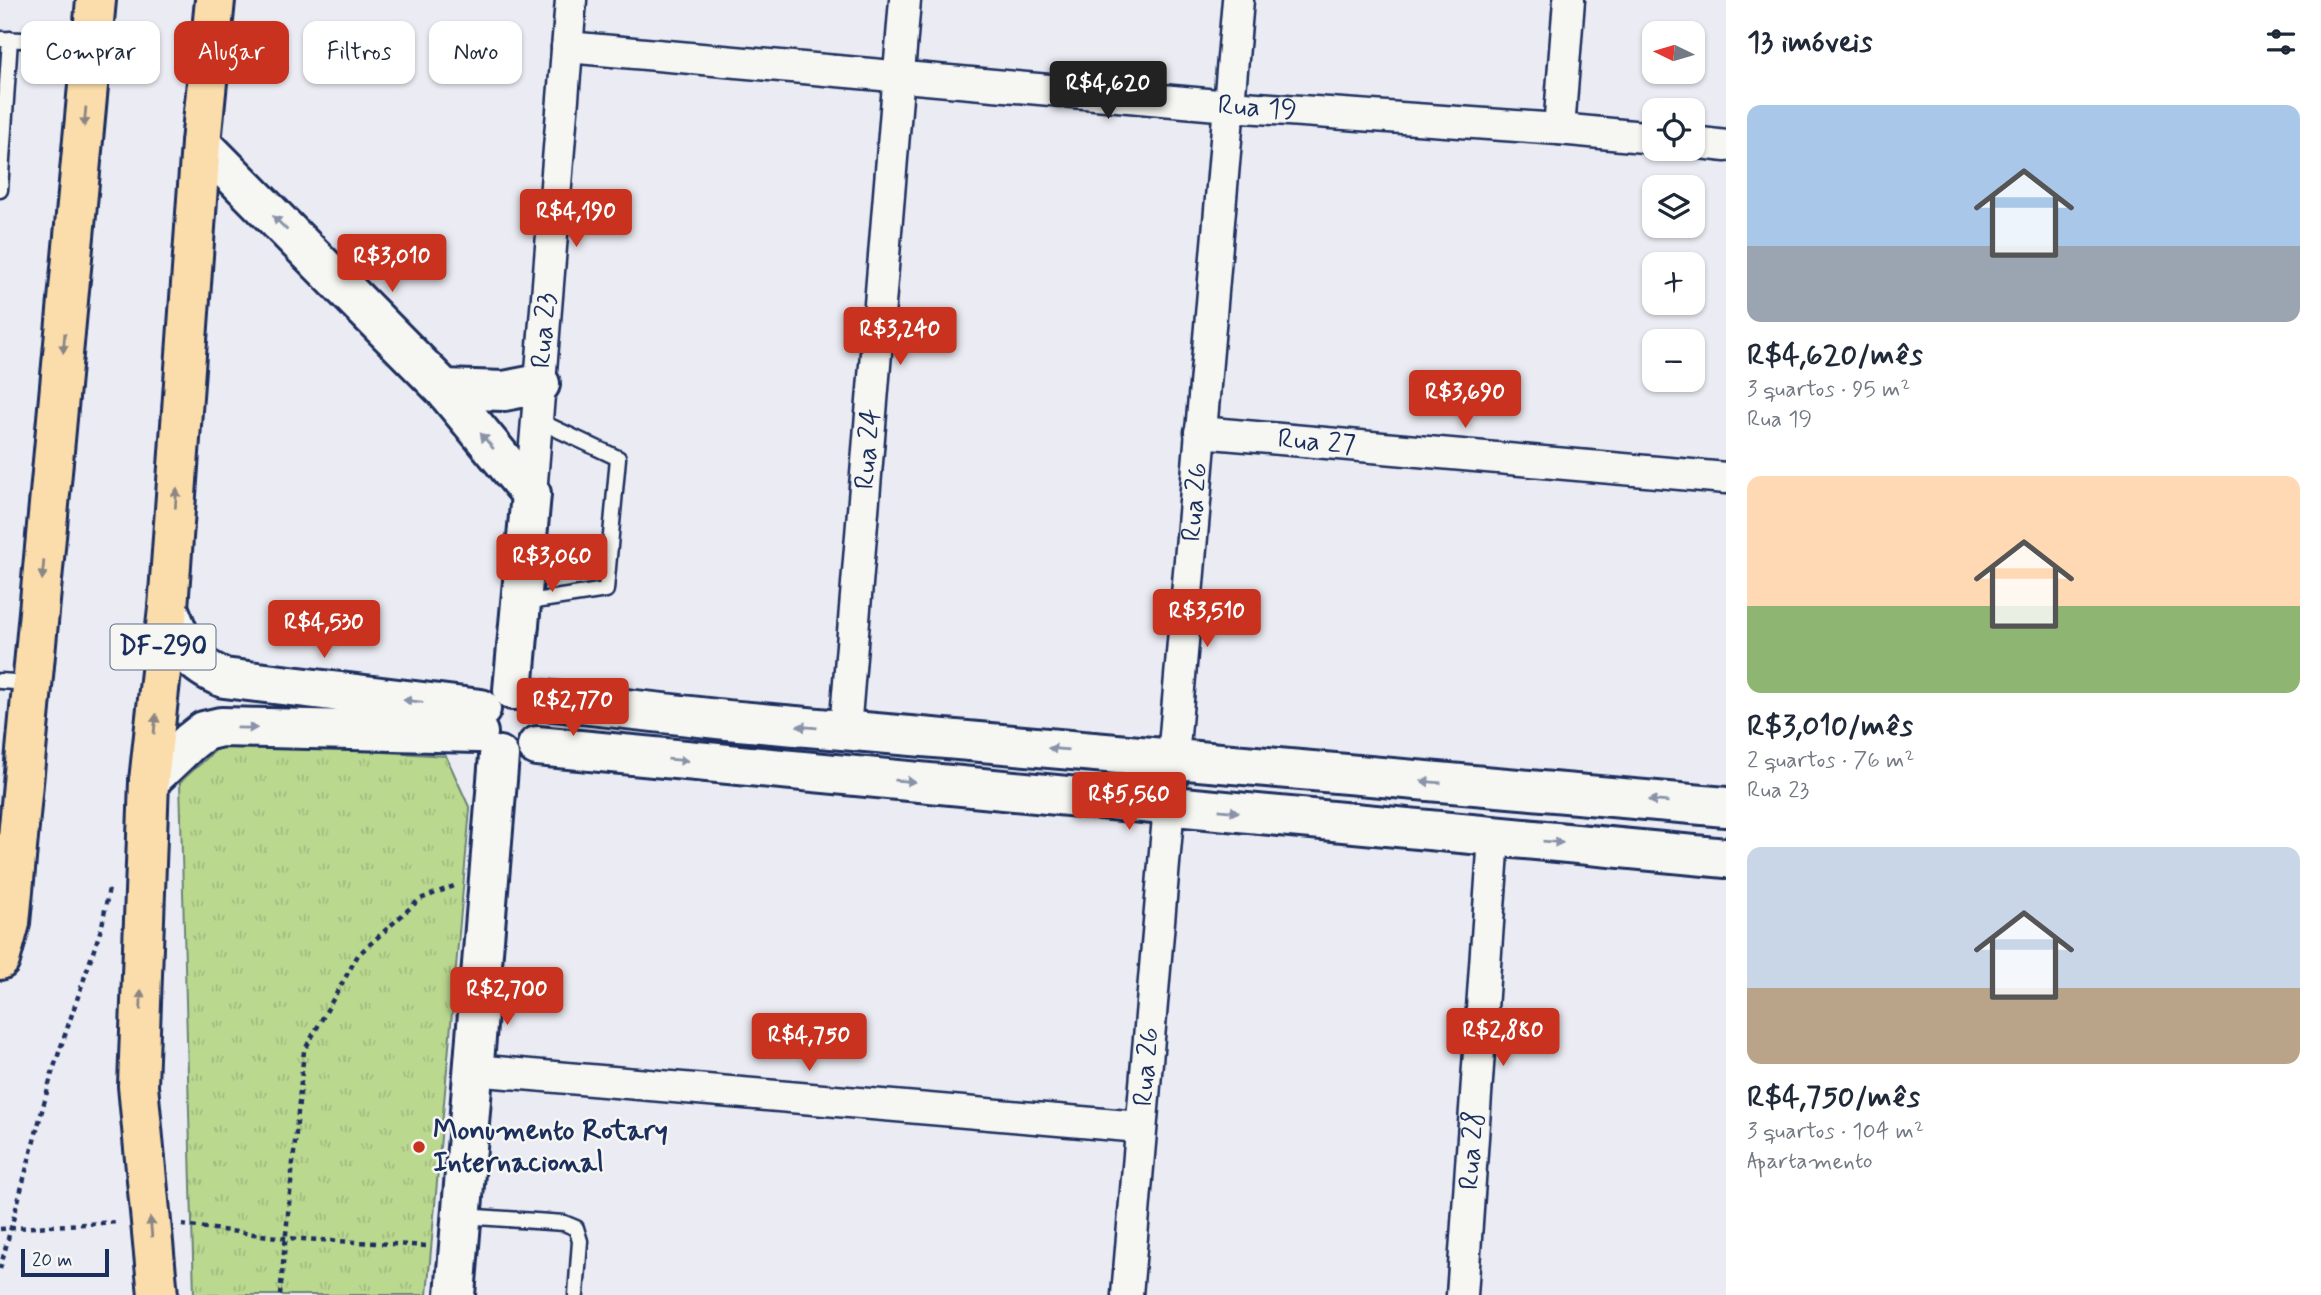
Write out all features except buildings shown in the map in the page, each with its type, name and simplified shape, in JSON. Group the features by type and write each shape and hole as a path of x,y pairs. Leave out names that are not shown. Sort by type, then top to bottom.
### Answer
{"highway":[{"path":"94,21 96,0"},
{"name":"DF-290","path":"158,1295 138,1086 149,780 167,608 201,143 215,0"},
{"path":"0,960 10,923 16,682 87,84"}],"street":[{"name":"Rua 23","path":"531,494 571,0"},
{"name":"Rua 24","path":"845,730 905,0"},
{"name":"Rua 26","path":"1127,1295 1238,0"},
{"path":"1559,128 1569,0"},
{"name":"Rua 19","path":"567,47 1229,106 1559,128 1642,137"},
{"path":"201,143 444,389 531,494 521,604 524,694"},
{"path":"1705,144 1726,146"},
{"path":"444,389 504,391 539,402"},
{"name":"Rua 27","path":"1200,432 1726,478"},
{"path":"167,608 190,658 205,670 224,678 486,732 509,758 529,753 537,746 545,728 541,707 524,694"},
{"path":"455,1295 491,873 486,732 494,695 502,691 727,720 1726,807"},
{"path":"149,780 197,736 204,731 221,727 486,732"},
{"path":"537,746 1726,858"},
{"name":"Rua 28","path":"1462,1295 1494,837"},
{"path":"473,1070 1140,1127"}],"lane":[{"path":"0,190 5,39"},
{"path":"521,604 606,590 610,551 618,458 539,402"},
{"path":"459,1232 564,1223 576,1228 580,1241 576,1295"}],"path":[{"path":"280,1295 304,1051 358,955 420,899 491,873"},
{"path":"0,1269 52,1073 102,926 112,875"},
{"path":"0,1229 150,1221 285,1237 459,1232"}],"green space":[{"path":"225,742 446,756 470,809 427,1295 194,1295 180,782"}],"place":[{"name":"Monumento Rotary Internacional","path":"419,1147"}]}
